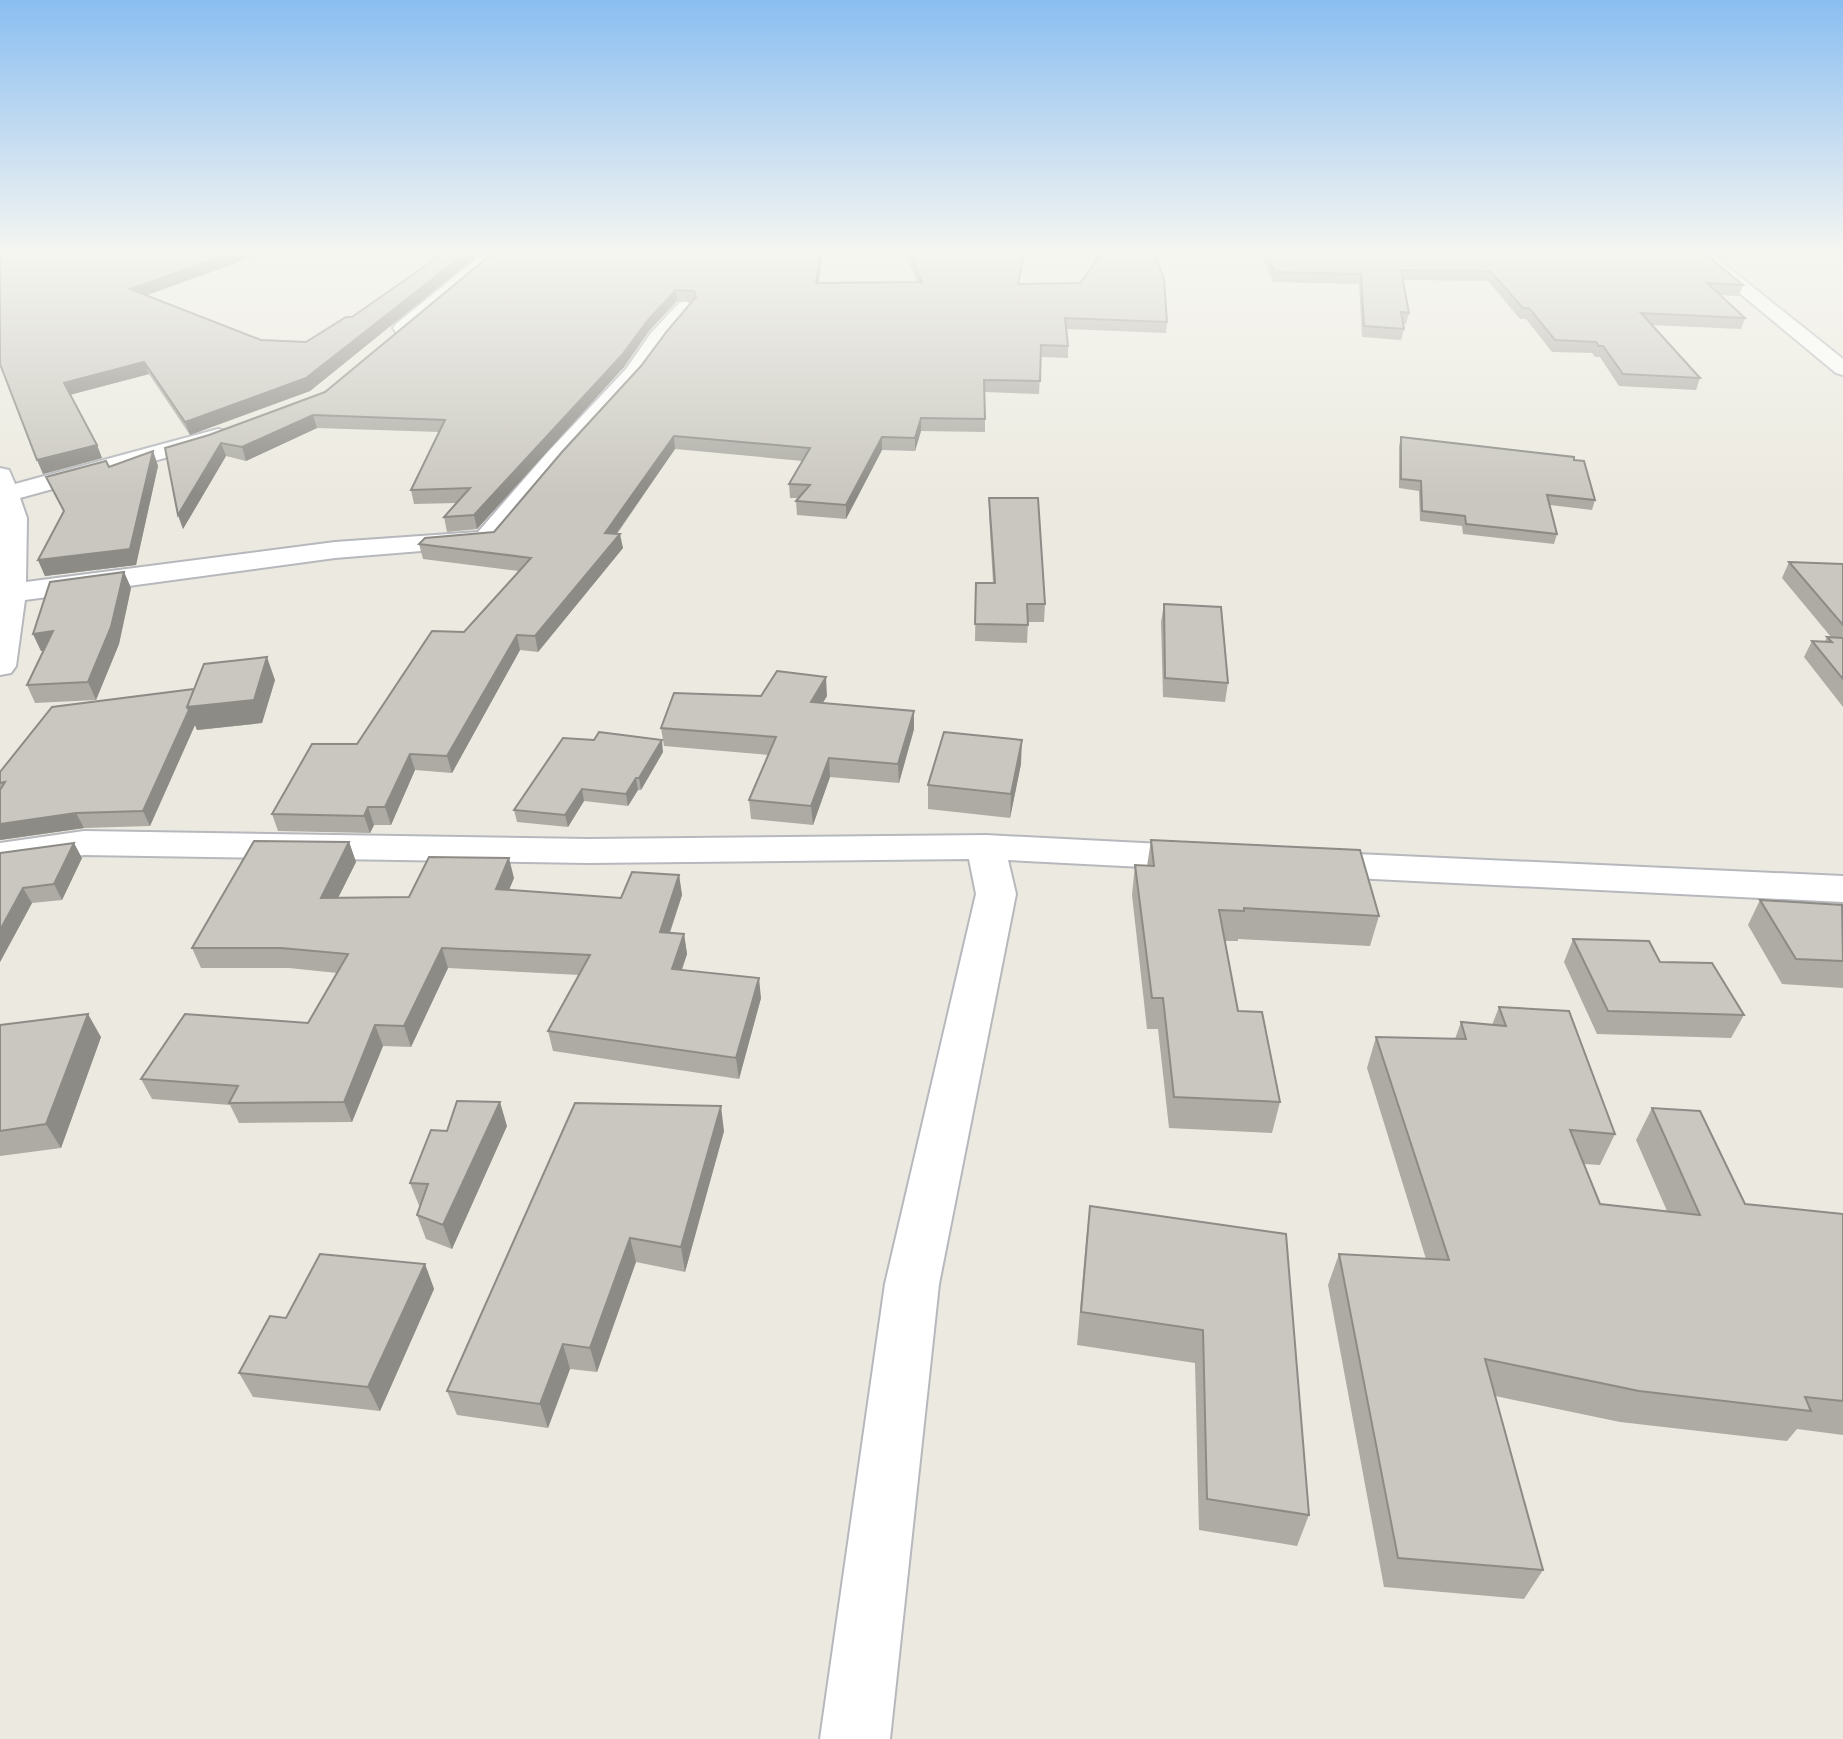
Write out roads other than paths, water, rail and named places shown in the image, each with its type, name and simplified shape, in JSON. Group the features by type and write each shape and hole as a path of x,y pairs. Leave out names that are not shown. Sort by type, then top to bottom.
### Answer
{"street":[{"path":"390,338 396,333"},
{"path":"12,593 335,550 486,538 554,459 634,373 662,333"},
{"path":"1799,333 1843,369"},
{"path":"0,666 12,593 14,518 3,484 236,431"},
{"path":"0,855 84,842 589,851 986,847 1233,860"},
{"path":"855,1739 912,1284 996,894 986,847"},
{"path":"1274,862 1843,889"}]}
